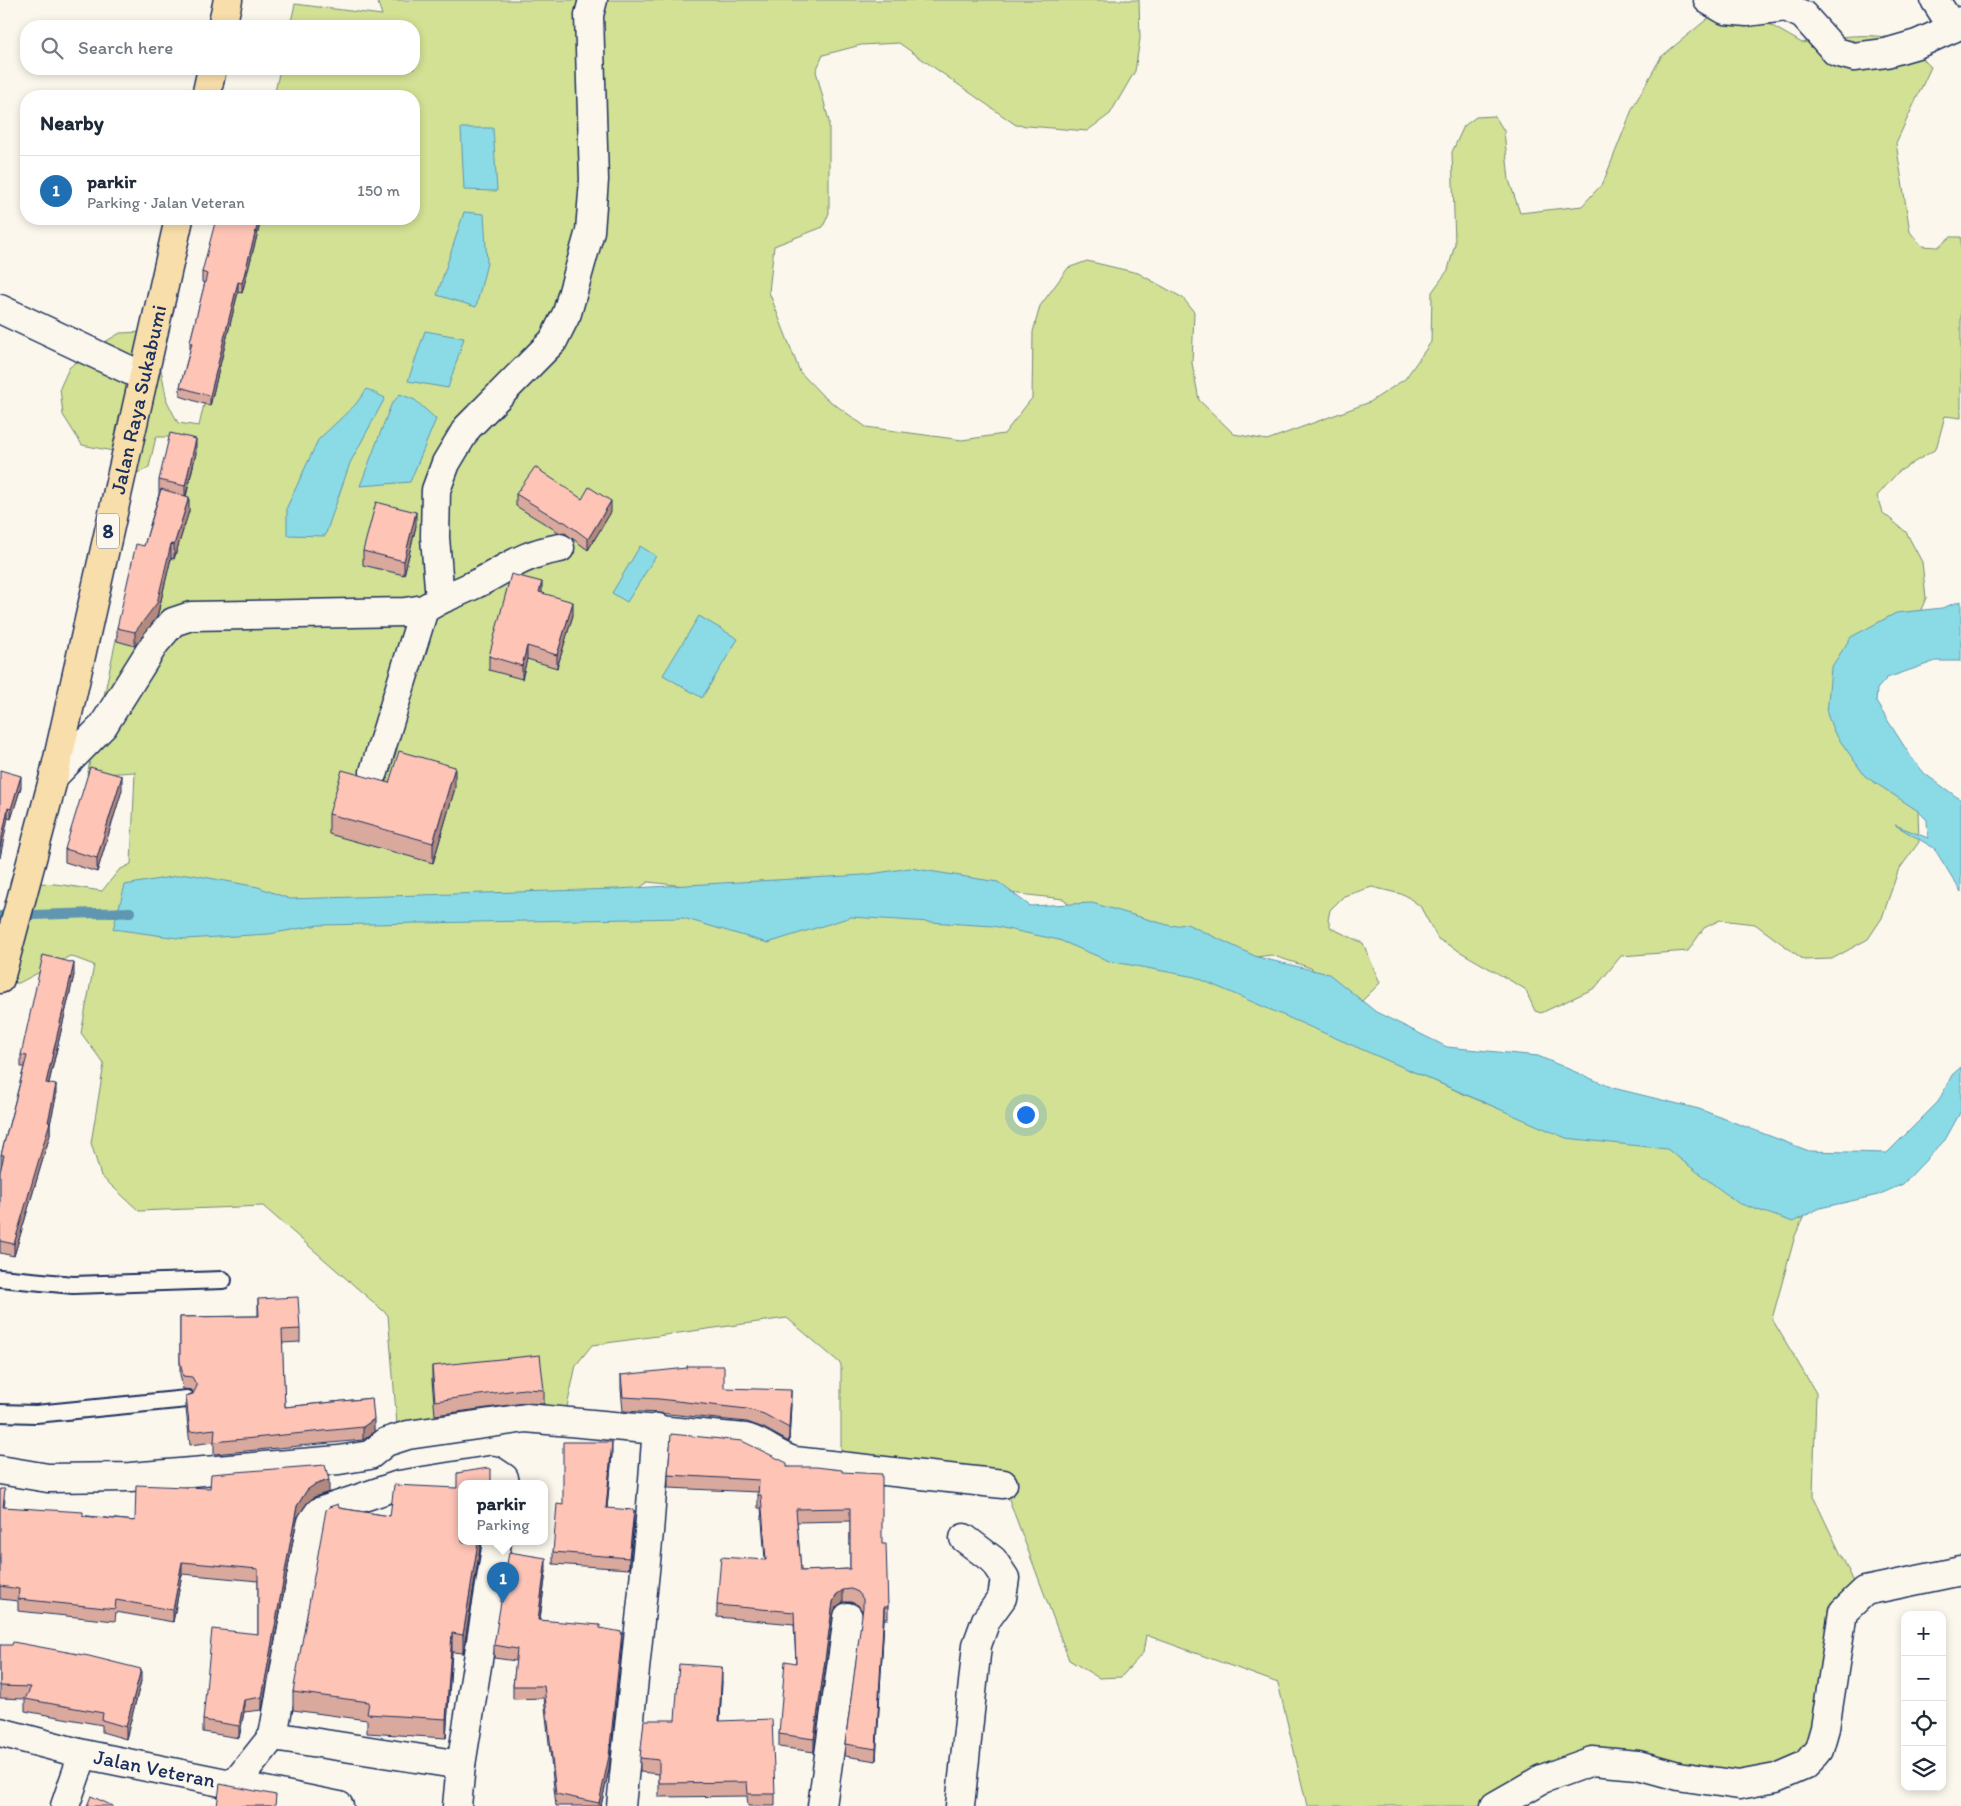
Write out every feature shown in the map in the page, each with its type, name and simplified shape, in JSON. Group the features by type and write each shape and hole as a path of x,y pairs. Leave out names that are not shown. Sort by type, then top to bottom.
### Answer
{"highway":[{"path":"223,20 228,0"},
{"path":"207,90 211,75"},
{"name":"Jalan Raya Sukabumi","path":"0,979 54,776 142,376 178,225"}],"street":[{"path":"374,772 432,604 436,490 446,462 467,428 553,341 567,313 590,231 594,180 589,15 594,0"},
{"path":"1708,0 1726,10 1747,12 1786,7 1803,15 1836,52 1854,57 1886,53 1917,44 1957,24 1935,0"},
{"path":"0,309 142,376"},
{"path":"54,776 103,726 156,643 173,622 191,616 405,612 432,604 482,580 514,561 536,552 560,548"},
{"path":"0,1470 48,1478 130,1477 339,1460 370,1455 386,1442 408,1434 526,1418 657,1428 750,1439 783,1458 794,1461 1003,1484"},
{"path":"621,1806 649,1532 657,1428"},
{"path":"234,1785 273,1736 308,1538 312,1522 319,1512 399,1485 492,1470 504,1480"},
{"path":"960,1806 977,1645 986,1620 1002,1598 1004,1578 993,1560 964,1538"},
{"path":"457,1806 461,1765 497,1545"},
{"path":"1496,1806 1542,1779 1592,1761 1638,1765 1678,1776 1739,1785 1776,1778 1806,1765 1819,1749 1825,1728 1843,1612 1865,1591 1961,1570"},
{"path":"822,1806 848,1617"},
{"name":"Jalan Veteran","path":"0,1732 83,1754 339,1806"},
{"path":"273,1736 461,1765"},
{"path":"65,1806 83,1754"}],"lane":[{"path":"0,1278 73,1284 223,1280"},
{"path":"0,1413 36,1414 187,1399"}],"green space":[{"path":"377,0 1139,0 1140,39 1135,71 1110,114 1087,131 1016,125 899,43 861,45 823,55 816,71 829,121 829,213 823,227 774,246 769,292 800,372 823,396 866,427 962,440 1004,434 1032,398 1033,332 1040,306 1068,268 1087,261 1138,273 1183,298 1194,312 1192,363 1199,400 1234,434 1267,440 1370,402 1405,379 1431,342 1432,292 1448,270 1455,244 1452,152 1464,126 1476,117 1495,116 1504,131 1509,180 1520,213 1582,206 1603,183 1633,107 1661,57 1712,15 1741,8 1802,43 1855,36 1896,39 1909,45 1931,67 1896,143 1910,232 1922,246 1938,247 1950,237 1961,237 1961,418 1945,416 1936,449 1898,472 1877,496 1882,512 1906,532 1922,562 1926,598 1920,612 1903,634 1863,655 1842,676 1842,722 1861,761 1905,789 1918,811 1919,842 1898,871 1882,918 1868,939 1832,959 1804,960 1755,924 1720,920 1704,928 1688,951 1621,956 1595,988 1541,1013 1535,1011 1525,989 1438,939 1420,906 1405,895 1372,887 1344,896 1330,910 1328,920 1331,928 1363,943 1380,983 1360,1003 1348,1002 1311,968 1271,955 1257,957 1212,955 1191,945 1177,930 1151,931 1130,918 1075,913 1064,899 1010,893 942,876 917,887 907,875 875,885 834,883 789,888 713,889 648,882 620,902 548,904 533,890 527,893 542,919 683,916 768,941 851,914 993,924 1060,938 1109,958 1196,974 1466,1095 1566,1136 1667,1146 1745,1201 1808,1207 1795,1236 1772,1319 1816,1393 1813,1496 1855,1584 1838,1608 1830,1727 1805,1760 1775,1774 1701,1777 1594,1755 1492,1806 1307,1806 1278,1683 1146,1635 1143,1653 1121,1677 1099,1678 1069,1660 1001,1478 841,1461 841,1364 787,1318 592,1345 576,1365 567,1407 549,1416 547,1428 440,1429 397,1425 388,1315 263,1206 139,1211 101,1176 91,1143 104,1064 81,1033 94,965 70,956 19,983 0,983 3,930 9,904 22,886 38,883 102,891 119,870 131,864 135,772 87,775 117,635 157,618 194,451 181,437 156,437 149,467 139,473 118,452 82,445 63,415 60,388 69,368 85,354 120,333 143,332 158,354 167,401 178,423 199,426 245,225 420,225 420,90 275,90 279,75 420,75 420,20 291,20 295,4 382,15"}],"water":[{"path":"461,128 493,128 497,191 464,190"},
{"path":"464,212 484,214 487,263 476,307 437,295"},
{"path":"425,331 464,338 448,388 408,381"},
{"path":"367,389 385,398 350,463 325,536 287,535 287,507 318,440 355,405"},
{"path":"400,394 415,400 436,419 410,482 360,486 391,405"},
{"path":"640,546 656,556 627,602 612,593"},
{"path":"1961,601 1961,661 1936,661 1887,678 1877,689 1876,702 1911,757 1925,774 1961,800 1961,892 1934,848 1895,825 1928,838 1927,820 1918,811 1865,776 1834,732 1827,714 1831,668 1851,637 1896,613 1942,608"},
{"path":"699,616 738,639 702,698 663,675"},
{"path":"910,868 998,882 1030,906 1092,903 1171,926 1187,924 1257,957 1329,974 1376,1012 1447,1047 1538,1056 1613,1088 1699,1109 1809,1151 1887,1153 1938,1102 1952,1075 1961,1067 1961,1111 1945,1140 1903,1184 1878,1195 1820,1208 1793,1222 1738,1203 1667,1149 1566,1138 1195,977 1109,961 1059,940 993,926 851,917 768,943 683,918 319,925 269,934 185,939 113,929 125,885 188,874 258,887 290,899 616,889 864,875"}],"building":[{"path":"214,225 257,225 242,283 238,282 210,396 180,387 207,274 202,272"},
{"path":"170,433 196,439 185,486 159,480"},
{"path":"535,467 582,499 589,487 611,501 588,539 565,522 560,521 516,494"},
{"path":"161,489 189,497 174,545 171,544 157,603 135,632 117,628 136,544 144,546"},
{"path":"376,502 416,512 404,561 363,551"},
{"path":"511,574 542,582 539,592 573,602 557,655 527,646 522,666 489,656"},
{"path":"399,751 455,767 433,843 329,814 342,770 389,783"},
{"path":"90,767 122,776 97,858 65,849"},
{"path":"0,770 21,776 11,809 8,808 0,847"},
{"path":"43,955 74,963 46,1083 56,1085 48,1122 50,1122 14,1244 0,1241 0,1172 4,1155 1,1155 27,1056 21,1055"},
{"path":"298,1297 300,1329 282,1330 285,1407 372,1398 374,1419 363,1427 214,1442 215,1429 190,1432 186,1396 193,1394 197,1386 192,1377 183,1376 180,1361 180,1317 259,1316 258,1299"},
{"path":"540,1355 544,1390 524,1389 435,1401 432,1366"},
{"path":"687,1366 724,1366 724,1388 791,1390 789,1428 764,1414 747,1409 623,1397 621,1375 687,1368"},
{"path":"671,1434 742,1441 787,1463 787,1467 816,1467 842,1470 842,1472 882,1474 882,1544 886,1544 888,1607 884,1607 876,1749 845,1744 863,1607 863,1599 858,1592 851,1589 843,1590 836,1595 833,1602 814,1739 779,1734 785,1661 796,1663 794,1612 717,1605 721,1557 766,1560 761,1495 758,1495 759,1480 668,1475","holes":["850,1508 850,1569 801,1571 796,1509"]},
{"path":"563,1442 612,1442 606,1508 634,1510 629,1558 553,1552 557,1504 563,1505"},
{"path":"325,1465 329,1480 314,1485 307,1490 297,1506 262,1697 244,1700 239,1726 203,1720 212,1629 258,1634 258,1569 182,1562 173,1610 116,1600 115,1609 18,1599 19,1589 0,1586 0,1489 5,1489 3,1507 83,1512 83,1516 135,1521 136,1485 210,1488 211,1474"},
{"path":"488,1468 491,1470 491,1480 458,1480 458,1545 478,1545 463,1635 452,1633 446,1719 367,1714 369,1702 293,1692 326,1510 338,1504 339,1508 390,1516 394,1485 457,1488 457,1473"},
{"path":"509,1552 546,1558 538,1620 600,1625 600,1628 622,1632 609,1756 599,1803 556,1794 544,1686 513,1686 517,1649 494,1645"},
{"path":"13,1642 89,1656 141,1669 126,1727 102,1720 103,1713 25,1699 31,1687 0,1686 0,1645 12,1645"},
{"path":"679,1664 722,1667 719,1721 772,1719 775,1794 748,1794 747,1782 659,1783 659,1760 640,1758 644,1720 675,1720"},
{"path":"220,1784 276,1795 275,1806 217,1806"},
{"path":"91,1796 113,1806 87,1806"}],"waterway":[{"path":"0,916 130,912"}],"place":[{"name":"parkir","path":"503,1603"}]}
